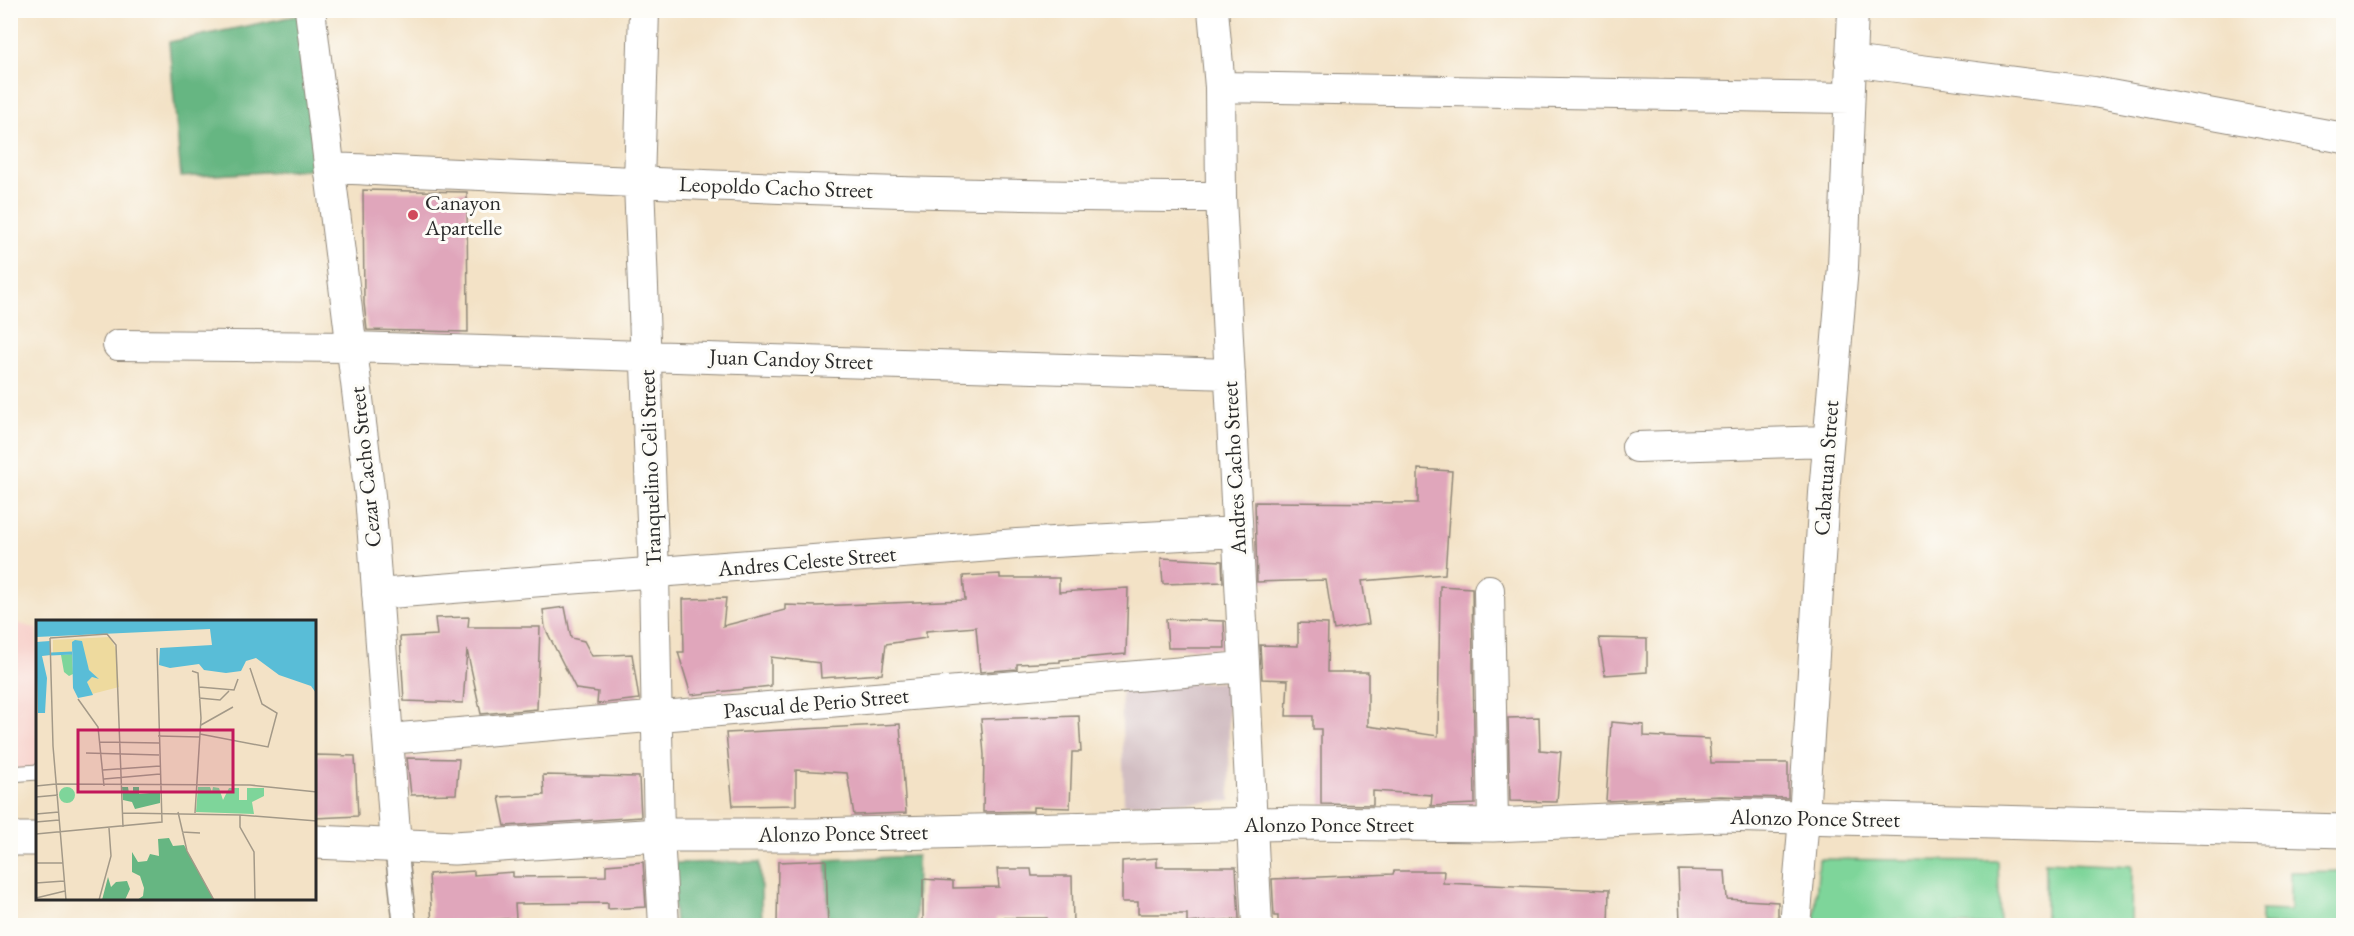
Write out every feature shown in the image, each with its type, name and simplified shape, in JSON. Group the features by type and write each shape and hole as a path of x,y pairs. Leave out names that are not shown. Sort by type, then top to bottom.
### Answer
{"street":[{"name":"Cezar Cacho Street","path":"310,10 370,496 396,846 405,926"},
{"name":"Tranquelino Celi Street","path":"644,10 639,183 654,573 659,835 664,926"},
{"name":"Andres Cacho Street","path":"1213,10 1220,87 1221,197 1257,926"},
{"name":"Cabatuan Street","path":"1795,926 1828,441 1843,267 1852,10"},
{"path":"1850,61 2094,92 2343,138"},
{"path":"1220,87 1849,98"},
{"name":"Leopoldo Cacho Street","path":"331,168 639,183 1086,197 1221,197"},
{"name":"Juan Candoy Street","path":"118,345 352,347 1230,374"},
{"path":"1637,447 1828,441"},
{"name":"Andres Celeste Street","path":"377,594 1017,544 1237,532"},
{"path":"1489,590 1492,825"},
{"name":"Pascual de Perio Street","path":"388,739 1244,667"},
{"name":"Alonzo Ponce Street","path":"316,842 454,848 659,835 813,835 1251,824 1492,825 1722,815 2343,831"},
{"path":"10,839 36,839"}],"lane":[{"path":"10,774 36,772"}],"shaded area":[{"path":"10,621 36,629 36,772 11,774"},
{"path":"1228,682 1230,801 1124,804 1121,685"}],"green space":[{"path":"310,13 331,168 181,177 169,42"},
{"path":"917,856 916,925 828,925 826,860"},
{"path":"1819,859 1998,861 2000,924 2008,925 1814,925"},
{"path":"760,862 762,925 675,925 671,863"},
{"path":"2045,862 2132,866 2131,925 2045,925"},
{"path":"2343,871 2343,925 2261,925 2261,910 2290,911 2290,872"}],"building":[{"path":"363,190 467,192 468,332 367,330 364,303"},
{"path":"1418,469 1452,471 1445,574 1362,581 1369,624 1334,630 1326,580 1257,582 1255,502 1418,503"},
{"path":"1161,558 1222,561 1223,582 1163,584"},
{"path":"1000,574 1000,578 1059,578 1059,592 1128,588 1126,654 1060,660 1060,662 1017,664 1017,669 980,672 976,627 926,631 926,638 886,644 882,674 821,678 820,663 771,657 771,686 691,695 678,652 684,652 683,599 726,598 723,626 785,610 785,605 816,606 965,600 963,576"},
{"path":"1440,586 1472,588 1475,804 1431,806 1432,795 1373,791 1373,805 1321,804 1321,729 1313,729 1313,716 1286,716 1288,680 1262,679 1260,645 1298,646 1298,623 1328,624 1327,672 1368,672 1368,726 1438,736"},
{"path":"565,607 571,638 584,641 592,656 632,654 639,699 597,704 598,692 576,689 545,628 543,610"},
{"path":"469,617 468,627 540,627 537,709 481,714 467,650 463,703 404,701 400,637 437,635 435,618"},
{"path":"1166,619 1224,621 1225,648 1168,648"},
{"path":"1599,638 1647,639 1647,672 1605,675"},
{"path":"1079,716 1081,752 1072,752 1070,808 1033,807 1033,811 983,812 984,755 981,719"},
{"path":"1539,717 1540,750 1561,752 1557,802 1510,801 1508,718"},
{"path":"1611,722 1644,725 1644,736 1709,739 1711,763 1788,763 1788,798 1721,796 1606,801"},
{"path":"900,724 906,813 854,815 847,773 796,770 796,805 733,806 726,733"},
{"path":"316,755 355,756 358,816 316,818"},
{"path":"407,758 459,759 456,794 411,795"},
{"path":"543,775 639,777 641,817 505,826 499,797 544,795"},
{"path":"1157,858 1157,867 1236,867 1239,919 1187,923 1187,914 1138,914 1138,902 1122,902 1122,861"},
{"path":"826,860 828,926 777,926 778,862"},
{"path":"643,862 646,907 608,909 608,903 515,904 516,918 478,921 478,926 432,926 429,874 474,871 474,875 513,872 513,877 606,876 606,865"},
{"path":"997,869 1031,869 1032,876 1072,876 1073,926 1047,926 1047,918 996,918 996,926 923,926 923,879 953,881 953,888 999,887"},
{"path":"1678,870 1725,871 1727,899 1778,902 1778,926 1723,926 1723,923 1680,922"},
{"path":"1394,871 1444,871 1443,883 1609,890 1608,926 1278,926 1278,916 1274,916 1272,879 1393,874"}],"place":[{"name":"Canayon Apartelle","path":"413,215"}]}
